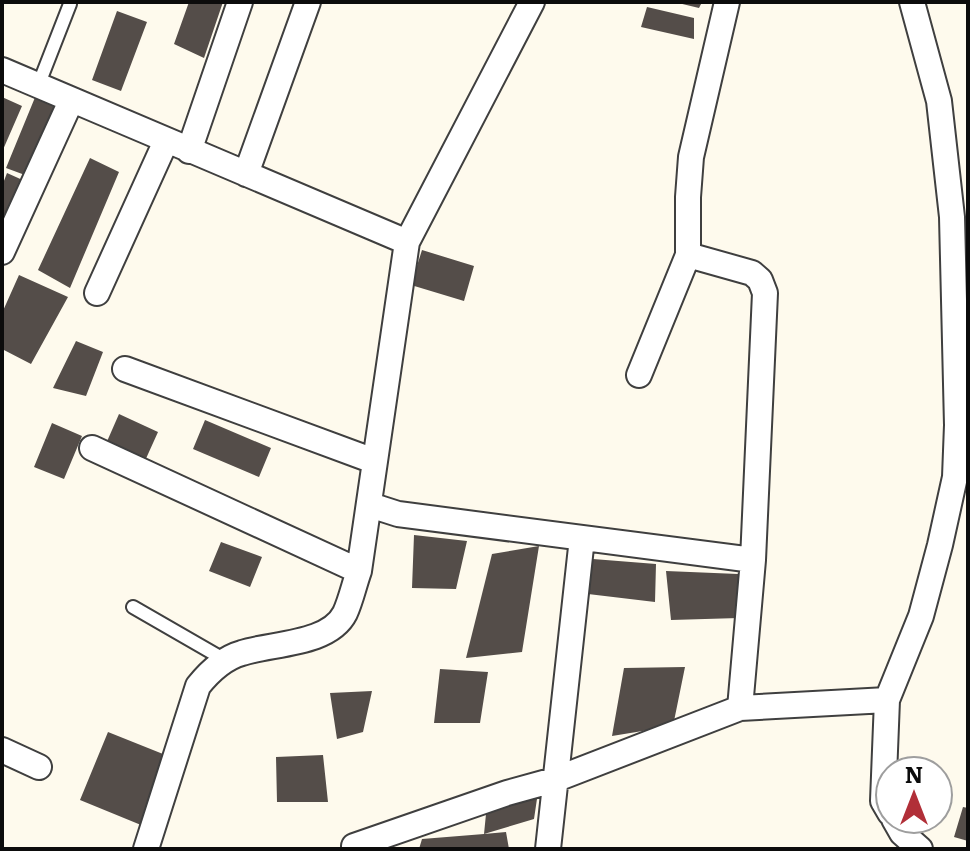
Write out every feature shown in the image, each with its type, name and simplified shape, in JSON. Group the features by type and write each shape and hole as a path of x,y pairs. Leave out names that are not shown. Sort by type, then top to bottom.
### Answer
{"street":[{"path":"189,151 240,2"},
{"path":"246,174 308,2"},
{"path":"146,849 198,686 207,674 225,660 242,653 309,639 333,627 344,615 359,571 407,242 532,2"},
{"path":"639,375 688,255 691,157 727,2"},
{"path":"885,755 887,700 921,616 940,545 955,477 957,425 952,217 939,101 912,2"},
{"path":"2,70 407,242"},
{"path":"2,252 71,101"},
{"path":"97,293 166,141"},
{"path":"688,255 752,273 760,280 765,293 753,560 740,708"},
{"path":"125,369 374,461"},
{"path":"92,448 359,571"},
{"path":"370,505 398,514 753,560"},
{"path":"548,849 582,538"},
{"path":"354,846 554,780 740,708 887,700"},
{"path":"2,750 39,767"},
{"path":"904,835 920,849"}],"lane":[{"path":"38,86 70,4"},
{"path":"133,607 225,660"}],"building":[{"path":"189,2 223,2 204,58 174,44"},
{"path":"674,2 702,2 699,8"},
{"path":"647,7 694,18 694,39 641,27"},
{"path":"117,11 147,22 121,91 92,80"},
{"path":"36,95 62,105 33,178 6,168"},
{"path":"2,97 22,106 2,152"},
{"path":"90,158 119,172 70,288 38,270"},
{"path":"7,173 27,182 11,220 2,216 2,186"},
{"path":"422,250 474,266 464,301 411,285"},
{"path":"19,275 68,297 31,364 2,349 2,313"},
{"path":"76,341 103,352 86,396 53,388"},
{"path":"119,414 158,432 144,463 105,446"},
{"path":"205,420 271,448 259,477 193,449"},
{"path":"52,423 82,436 64,479 34,467"},
{"path":"414,535 467,541 456,589 412,588"},
{"path":"221,542 262,557 250,587 209,571"},
{"path":"539,546 522,652 466,658 492,554"},
{"path":"593,559 656,564 655,602 588,594"},
{"path":"666,571 738,574 739,618 671,620"},
{"path":"685,667 673,726 612,736 624,668"},
{"path":"440,669 488,672 480,723 434,723"},
{"path":"372,691 363,732 337,739 330,693"},
{"path":"108,732 168,756 141,825 80,800"},
{"path":"323,755 328,802 277,802 276,757"},
{"path":"538,792 534,819 484,834 486,814"},
{"path":"963,807 968,808 968,841 954,837"},
{"path":"506,832 509,849 419,849 422,839"}]}
